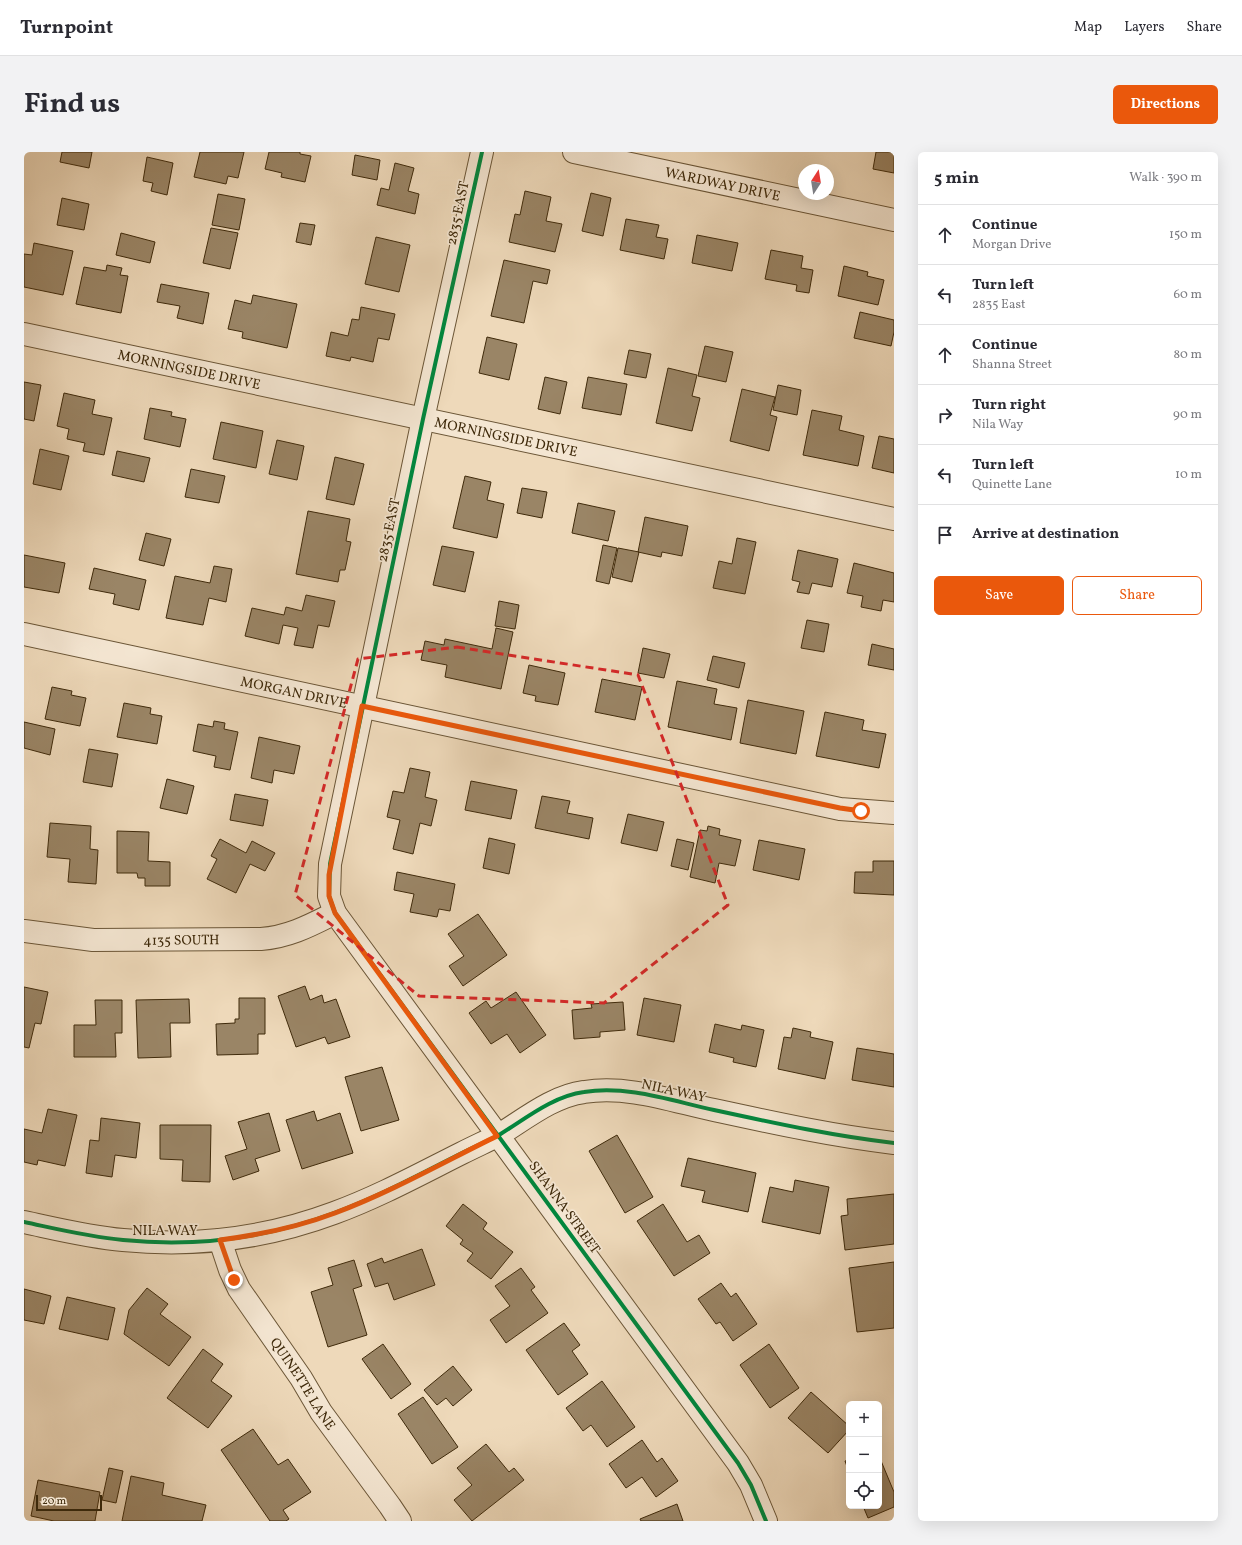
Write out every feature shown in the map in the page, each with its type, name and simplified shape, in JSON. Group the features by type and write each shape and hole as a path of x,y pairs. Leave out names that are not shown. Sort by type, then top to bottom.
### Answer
{"street":[{"name":"2835 EAST","path":"335,913 329,896 329,875 362,706 482,152"},
{"name":"WARDWAY DRIVE","path":"574,152 894,220"},
{"name":"MORNINGSIDE DRIVE","path":"24,334 894,519"},
{"name":"MORGAN DRIVE","path":"24,634 840,808 894,812"},
{"name":"4135 SOUTH","path":"24,931 93,940 261,939 287,935 304,929 335,913"},
{"name":"SHANNA STREET","path":"335,913 738,1463 751,1485 766,1521"},
{"name":"NILA WAY","path":"24,1222 77,1233 124,1240 183,1242 220,1240 278,1230 334,1214 359,1204 497,1136 568,1096 581,1092 608,1090 636,1093 819,1132 894,1144"},
{"name":"QUINETTE LANE","path":"220,1240 232,1275 239,1289 301,1378 321,1412 400,1521"}],"highlighted area":[{"path":"457,647 638,675 728,905 604,1003 419,996 295,895 358,659"}],"building":[{"path":"62,152 92,152 89,168 60,162"},
{"path":"200,152 244,152 238,178 228,176 226,184 194,177"},
{"path":"269,152 300,152 300,154 311,156 305,182 281,177 282,173 265,169"},
{"path":"876,152 894,152 894,173 873,169"},
{"path":"355,155 380,160 377,180 352,175"},
{"path":"147,157 173,163 167,195 151,191 153,183 143,181"},
{"path":"395,163 414,168 408,191 419,194 415,214 377,205 381,188 389,190"},
{"path":"525,191 551,197 546,221 562,224 555,252 509,242 515,214 520,215"},
{"path":"591,193 611,198 603,236 582,231"},
{"path":"218,194 245,199 239,230 212,225"},
{"path":"62,198 89,204 84,230 57,225"},
{"path":"626,219 659,225 656,237 668,239 664,259 620,250"},
{"path":"300,223 315,225 311,245 296,242"},
{"path":"211,228 238,233 230,269 203,263"},
{"path":"121,233 155,242 150,263 116,255"},
{"path":"697,235 738,243 732,271 692,263"},
{"path":"376,237 410,245 399,292 365,284"},
{"path":"34,243 73,251 63,295 24,287 24,254 32,255"},
{"path":"771,250 803,256 801,268 813,270 809,293 796,291 797,285 765,279"},
{"path":"504,260 550,270 547,284 533,281 524,323 491,316"},
{"path":"107,265 122,268 120,275 128,276 121,313 76,304 84,267 106,271"},
{"path":"844,266 868,272 867,276 884,280 878,305 838,296"},
{"path":"161,284 209,293 203,324 177,318 180,306 157,302"},
{"path":"253,295 297,304 287,348 242,338 243,332 228,329 235,300 251,304"},
{"path":"361,307 395,314 389,340 378,338 373,362 351,357 350,361 326,356 331,332 348,336 352,319 359,320"},
{"path":"860,312 894,320 894,332 891,346 854,338"},
{"path":"487,337 517,344 509,380 479,373"},
{"path":"705,346 733,352 726,382 698,376"},
{"path":"629,350 651,354 646,378 624,374"},
{"path":"668,368 697,375 692,396 700,398 692,431 656,423"},
{"path":"545,377 567,382 560,414 538,409"},
{"path":"588,377 627,384 621,415 582,408"},
{"path":"24,382 41,385 34,421 24,419"},
{"path":"778,385 801,390 797,415 773,410"},
{"path":"742,389 775,397 770,415 777,417 769,451 730,441"},
{"path":"64,393 95,400 92,414 112,418 104,455 83,451 85,443 67,439 69,429 57,426"},
{"path":"150,408 172,412 171,416 186,419 180,447 144,439"},
{"path":"812,410 842,416 839,430 864,436 858,466 803,455"},
{"path":"221,422 263,431 256,468 213,459"},
{"path":"879,436 894,439 894,473 872,468"},
{"path":"277,440 304,446 297,480 269,474"},
{"path":"40,449 69,456 61,490 33,484"},
{"path":"117,451 150,458 144,482 112,475"},
{"path":"335,457 364,464 354,505 326,499"},
{"path":"191,469 225,476 219,503 185,497"},
{"path":"465,476 491,482 487,500 504,504 497,538 453,528"},
{"path":"522,488 547,492 542,518 517,513"},
{"path":"578,503 615,511 608,541 572,533"},
{"path":"308,511 350,519 346,541 351,542 345,570 340,570 338,582 296,574"},
{"path":"645,517 688,526 682,556 662,552 661,557 638,552"},
{"path":"146,533 171,539 164,566 139,560"},
{"path":"737,538 756,542 745,594 713,588 719,561 732,564"},
{"path":"603,545 617,548 609,584 596,581"},
{"path":"442,546 474,552 465,592 433,585"},
{"path":"618,548 639,552 632,582 612,577"},
{"path":"798,550 838,559 832,587 812,583 809,594 797,592 800,582 792,580"},
{"path":"24,555 65,563 59,593 24,587"},
{"path":"854,563 894,573 894,602 883,600 881,611 861,607 863,596 847,593"},
{"path":"214,566 232,569 226,602 209,598 203,625 166,618 175,576 210,583"},
{"path":"94,568 146,580 139,610 113,604 115,594 89,589"},
{"path":"306,595 335,601 329,627 318,625 313,648 294,645 298,628 283,625 279,644 245,636 252,608 284,615 286,607 302,611"},
{"path":"499,601 519,605 515,629 495,626"},
{"path":"807,620 829,624 824,652 801,648"},
{"path":"496,628 513,632 501,689 445,677 447,665 421,660 425,641 444,645 445,639 492,649"},
{"path":"872,644 894,649 894,670 868,665"},
{"path":"643,648 670,654 664,678 638,673"},
{"path":"713,656 745,663 739,688 707,680"},
{"path":"529,665 565,673 558,705 535,701 536,696 523,693"},
{"path":"602,679 642,687 635,720 595,712"},
{"path":"677,681 717,689 714,704 737,708 731,740 668,727"},
{"path":"52,687 72,691 71,695 86,698 80,726 45,719"},
{"path":"748,700 804,711 796,754 740,743"},
{"path":"124,703 151,708 150,714 162,716 157,744 117,737"},
{"path":"825,712 864,720 862,730 886,734 879,768 816,756"},
{"path":"214,721 225,723 224,729 238,732 230,770 214,767 216,756 193,751 198,724 213,727"},
{"path":"24,722 55,729 50,755 24,748"},
{"path":"259,737 300,746 294,774 274,770 272,783 251,778"},
{"path":"89,749 118,754 112,787 83,782"},
{"path":"410,768 430,772 425,797 437,800 431,826 420,823 413,854 393,849 400,820 387,817 393,791 404,793"},
{"path":"167,779 194,786 187,814 160,808"},
{"path":"471,781 517,790 511,819 465,810"},
{"path":"235,794 268,800 263,826 230,820"},
{"path":"542,796 570,801 567,813 593,818 589,839 535,828"},
{"path":"628,814 664,822 657,851 621,843"},
{"path":"50,823 91,826 90,849 98,850 96,884 68,882 70,859 47,857"},
{"path":"708,826 720,829 719,835 741,840 735,866 719,863 715,883 690,877 700,830 707,831"},
{"path":"117,831 149,832 148,861 170,862 170,886 145,886 145,878 138,878 137,873 117,873"},
{"path":"489,838 515,844 509,874 483,868"},
{"path":"220,839 246,853 252,841 275,853 265,871 250,864 236,893 207,879 217,859 211,856"},
{"path":"677,839 694,843 688,870 671,866"},
{"path":"759,840 805,849 799,880 753,870"},
{"path":"873,861 894,861 894,895 854,893 855,872 873,872"},
{"path":"397,872 455,884 450,911 439,909 437,917 410,912 414,894 394,890"},
{"path":"478,914 507,955 463,986 449,966 464,956 448,934"},
{"path":"305,986 310,1000 322,995 324,1003 336,999 350,1037 328,1044 325,1037 296,1047 278,996"},
{"path":"24,987 48,992 41,1024 35,1023 29,1048 24,1047"},
{"path":"516,992 546,1035 520,1053 507,1034 491,1044 469,1013 486,1001 491,1008"},
{"path":"239,998 265,998 265,1034 258,1034 258,1054 217,1055 216,1024 235,1023 235,1019 239,1019"},
{"path":"644,998 681,1005 674,1042 637,1035"},
{"path":"189,999 190,1023 170,1023 171,1057 138,1058 136,1000"},
{"path":"95,1000 122,1000 122,1033 115,1033 116,1057 74,1057 74,1025 96,1025"},
{"path":"623,1002 625,1030 600,1032 600,1037 574,1039 572,1010 592,1008 591,1004"},
{"path":"715,1024 741,1030 742,1025 764,1030 756,1067 733,1062 734,1058 709,1052"},
{"path":"793,1028 811,1032 810,1037 833,1042 825,1079 778,1069 784,1037 791,1038"},
{"path":"857,1048 894,1054 894,1087 852,1080"},
{"path":"382,1067 399,1120 361,1131 345,1077"},
{"path":"48,1109 77,1115 65,1166 38,1160 37,1165 24,1162 24,1129 42,1133"},
{"path":"314,1111 317,1121 340,1113 353,1153 302,1169 286,1120"},
{"path":"269,1113 280,1151 255,1159 259,1171 233,1180 225,1156 247,1149 238,1122"},
{"path":"101,1118 140,1123 136,1158 115,1155 112,1177 86,1173 90,1140 99,1141"},
{"path":"160,1125 211,1125 210,1182 182,1181 183,1160 160,1159"},
{"path":"617,1135 653,1197 625,1213 589,1151"},
{"path":"688,1158 756,1173 748,1212 702,1202 705,1191 681,1186"},
{"path":"795,1180 829,1187 820,1234 762,1222 770,1187 793,1192"},
{"path":"894,1194 894,1244 845,1250 841,1216 848,1215 847,1199"},
{"path":"463,1204 487,1223 483,1229 513,1252 491,1279 467,1261 473,1253 460,1244 463,1240 446,1226"},
{"path":"663,1204 687,1242 699,1235 710,1253 674,1276 637,1221"},
{"path":"422,1249 435,1285 394,1300 388,1283 375,1287 367,1264 382,1258 384,1263"},
{"path":"354,1260 362,1286 353,1289 367,1335 328,1347 311,1292 333,1285 328,1268"},
{"path":"894,1262 894,1328 857,1332 849,1268"},
{"path":"521,1268 535,1287 531,1290 548,1313 506,1343 490,1320 510,1306 495,1286"},
{"path":"721,1283 731,1297 736,1293 757,1324 733,1341 720,1322 716,1324 698,1299"},
{"path":"147,1288 168,1304 160,1314 191,1337 169,1366 124,1334 129,1310"},
{"path":"24,1289 51,1296 44,1324 24,1320"},
{"path":"67,1297 115,1308 108,1340 59,1329"},
{"path":"564,1323 580,1345 572,1351 588,1374 558,1395 526,1350"},
{"path":"383,1344 411,1384 391,1399 362,1359"},
{"path":"769,1344 799,1388 770,1408 740,1365"},
{"path":"203,1349 223,1364 211,1381 232,1396 208,1428 167,1398"},
{"path":"453,1366 472,1390 453,1406 446,1398 437,1405 424,1390"},
{"path":"602,1381 635,1427 607,1447 591,1425 583,1431 566,1408"},
{"path":"811,1392 846,1423 846,1433 828,1453 788,1418"},
{"path":"423,1397 458,1447 432,1464 398,1414"},
{"path":"253,1429 278,1465 288,1459 311,1492 283,1510 289,1519 286,1521 270,1521 221,1450"},
{"path":"642,1440 657,1462 662,1458 678,1481 656,1497 642,1477 626,1488 609,1464"},
{"path":"486,1444 509,1472 514,1468 524,1480 472,1521 454,1500 472,1485 457,1468"},
{"path":"882,1463 894,1492 894,1507 868,1518 864,1509 882,1509"},
{"path":"109,1468 123,1471 116,1503 102,1500"},
{"path":"131,1476 164,1483 162,1495 206,1505 202,1521 122,1521"},
{"path":"38,1480 100,1492 95,1521 54,1521 31,1516"},
{"path":"677,1504 683,1521 641,1521 640,1519"}],"cycle path":[{"path":"482,152 423,419 330,864 329,896 335,913 738,1463 751,1485 766,1521"},
{"path":"24,1222 98,1237 150,1242 203,1241 283,1229 309,1222 383,1193 499,1135 550,1103 561,1098 573,1094 600,1090 633,1092 650,1095 804,1129 894,1143"}],"route":[{"path":"234,1280 220,1240 278,1230 334,1214 359,1204 497,1136 335,913 329,896 328,886 330,864 362,706 840,808 861,811"}]}
